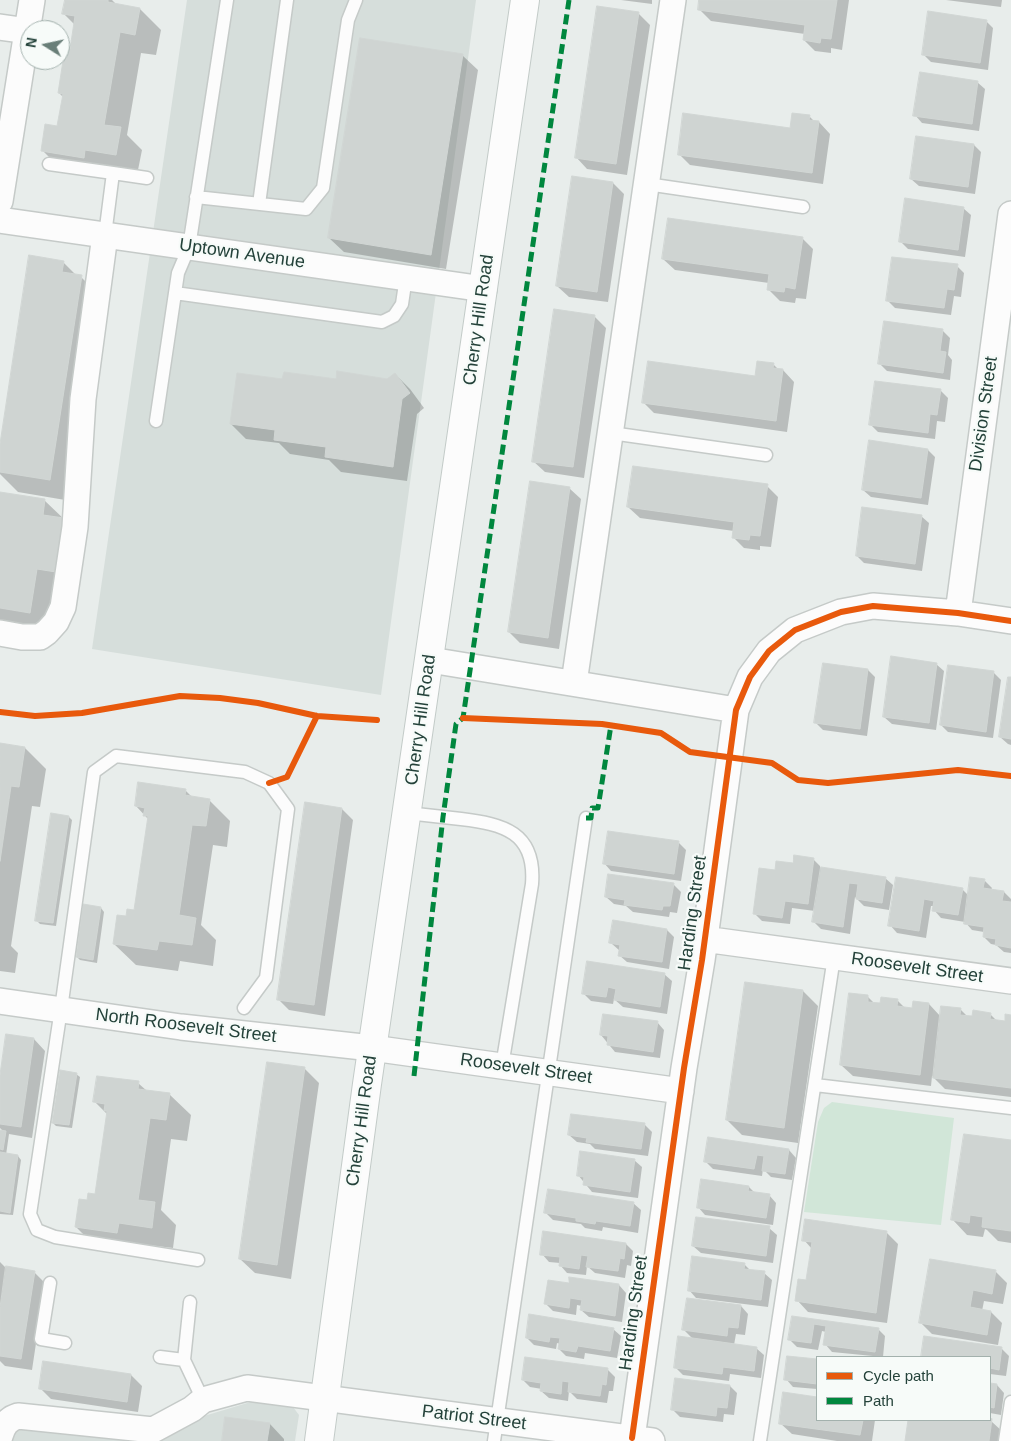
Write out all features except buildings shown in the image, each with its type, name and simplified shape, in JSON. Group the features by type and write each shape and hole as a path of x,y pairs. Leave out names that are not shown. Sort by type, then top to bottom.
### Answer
{"main road":[{"name":"Cherry Hill Road","path":"318,1441 372,1048 525,0"}],"street":[{"path":"29,20 32,0"},
{"path":"574,683 673,0"},
{"path":"0,27 20,30"},
{"path":"0,201 22,70"},
{"name":"Division Street","path":"958,613 1003,326 1011,214"},
{"name":"Uptown Avenue","path":"0,220 484,288"},
{"path":"0,634 40,637 56,622 63,608 75,527 83,399 105,235"},
{"name":"Harding Street","path":"642,1440 681,1091 736,710 750,676 769,651 796,630 841,612 873,606 958,613 1011,621"},
{"path":"430,660 736,710"},
{"name":"Roosevelt Street","path":"704,939 1011,981"},
{"name":"North Roosevelt Street","path":"0,1001 181,1026 372,1048"},
{"name":"Roosevelt Street","path":"372,1048 681,1091"},
{"name":"Patriot Street","path":"0,1436 9,1419 18,1416 163,1432 203,1400 247,1388 325,1399 496,1431 642,1440"}],"lane":[{"path":"156,421 178,273 189,247 227,0"},
{"path":"259,204 287,0"},
{"path":"196,197 306,209 323,188 348,20 356,0"},
{"path":"49,164 147,178"},
{"path":"105,235 112,173"},
{"path":"647,184 802,207"},
{"path":"175,293 382,322 394,316 402,304 406,277"},
{"path":"611,433 766,456"},
{"path":"198,1260 64,1238 36,1230 30,1214 94,772 116,756 245,772 269,782 288,808 266,978 244,1008"},
{"path":"407,813 489,823 510,830 521,841 530,858 533,871 532,884 502,1066"},
{"path":"496,1431 586,818"},
{"path":"760,1441 834,957"},
{"path":"815,1085 1011,1108"},
{"path":"50,1283 41,1340 66,1343"},
{"path":"190,1302 184,1360 186,1368 203,1400"},
{"path":"160,1357 184,1360"},
{"path":"1005,1441 1011,1402"}],"shaded area":[{"path":"187,0 476,0 381,695 92,649"},
{"path":"254,1401 290,1403 299,1415 295,1441 7,1441 10,1431 22,1425 173,1433 204,1416"}],"green space":[{"path":"832,1102 954,1118 941,1225 804,1212 818,1122 824,1108"}],"marked path":[{"path":"414,1076 443,817 456,724 463,718 569,0"},
{"path":"586,818 591,818 592,808 598,808 611,725"}],"cycle path":[{"path":"632,1438 684,1068 702,960 736,710 750,677 769,651 795,630 841,612 873,606 958,613 1011,621"},
{"path":"0,712 35,716 82,713 180,696 220,698 258,703 317,716 377,720"},
{"path":"269,783 287,777 317,716"},
{"path":"463,718 602,724 661,733 690,752 772,763 798,780 828,783 958,770 1011,776"}]}
